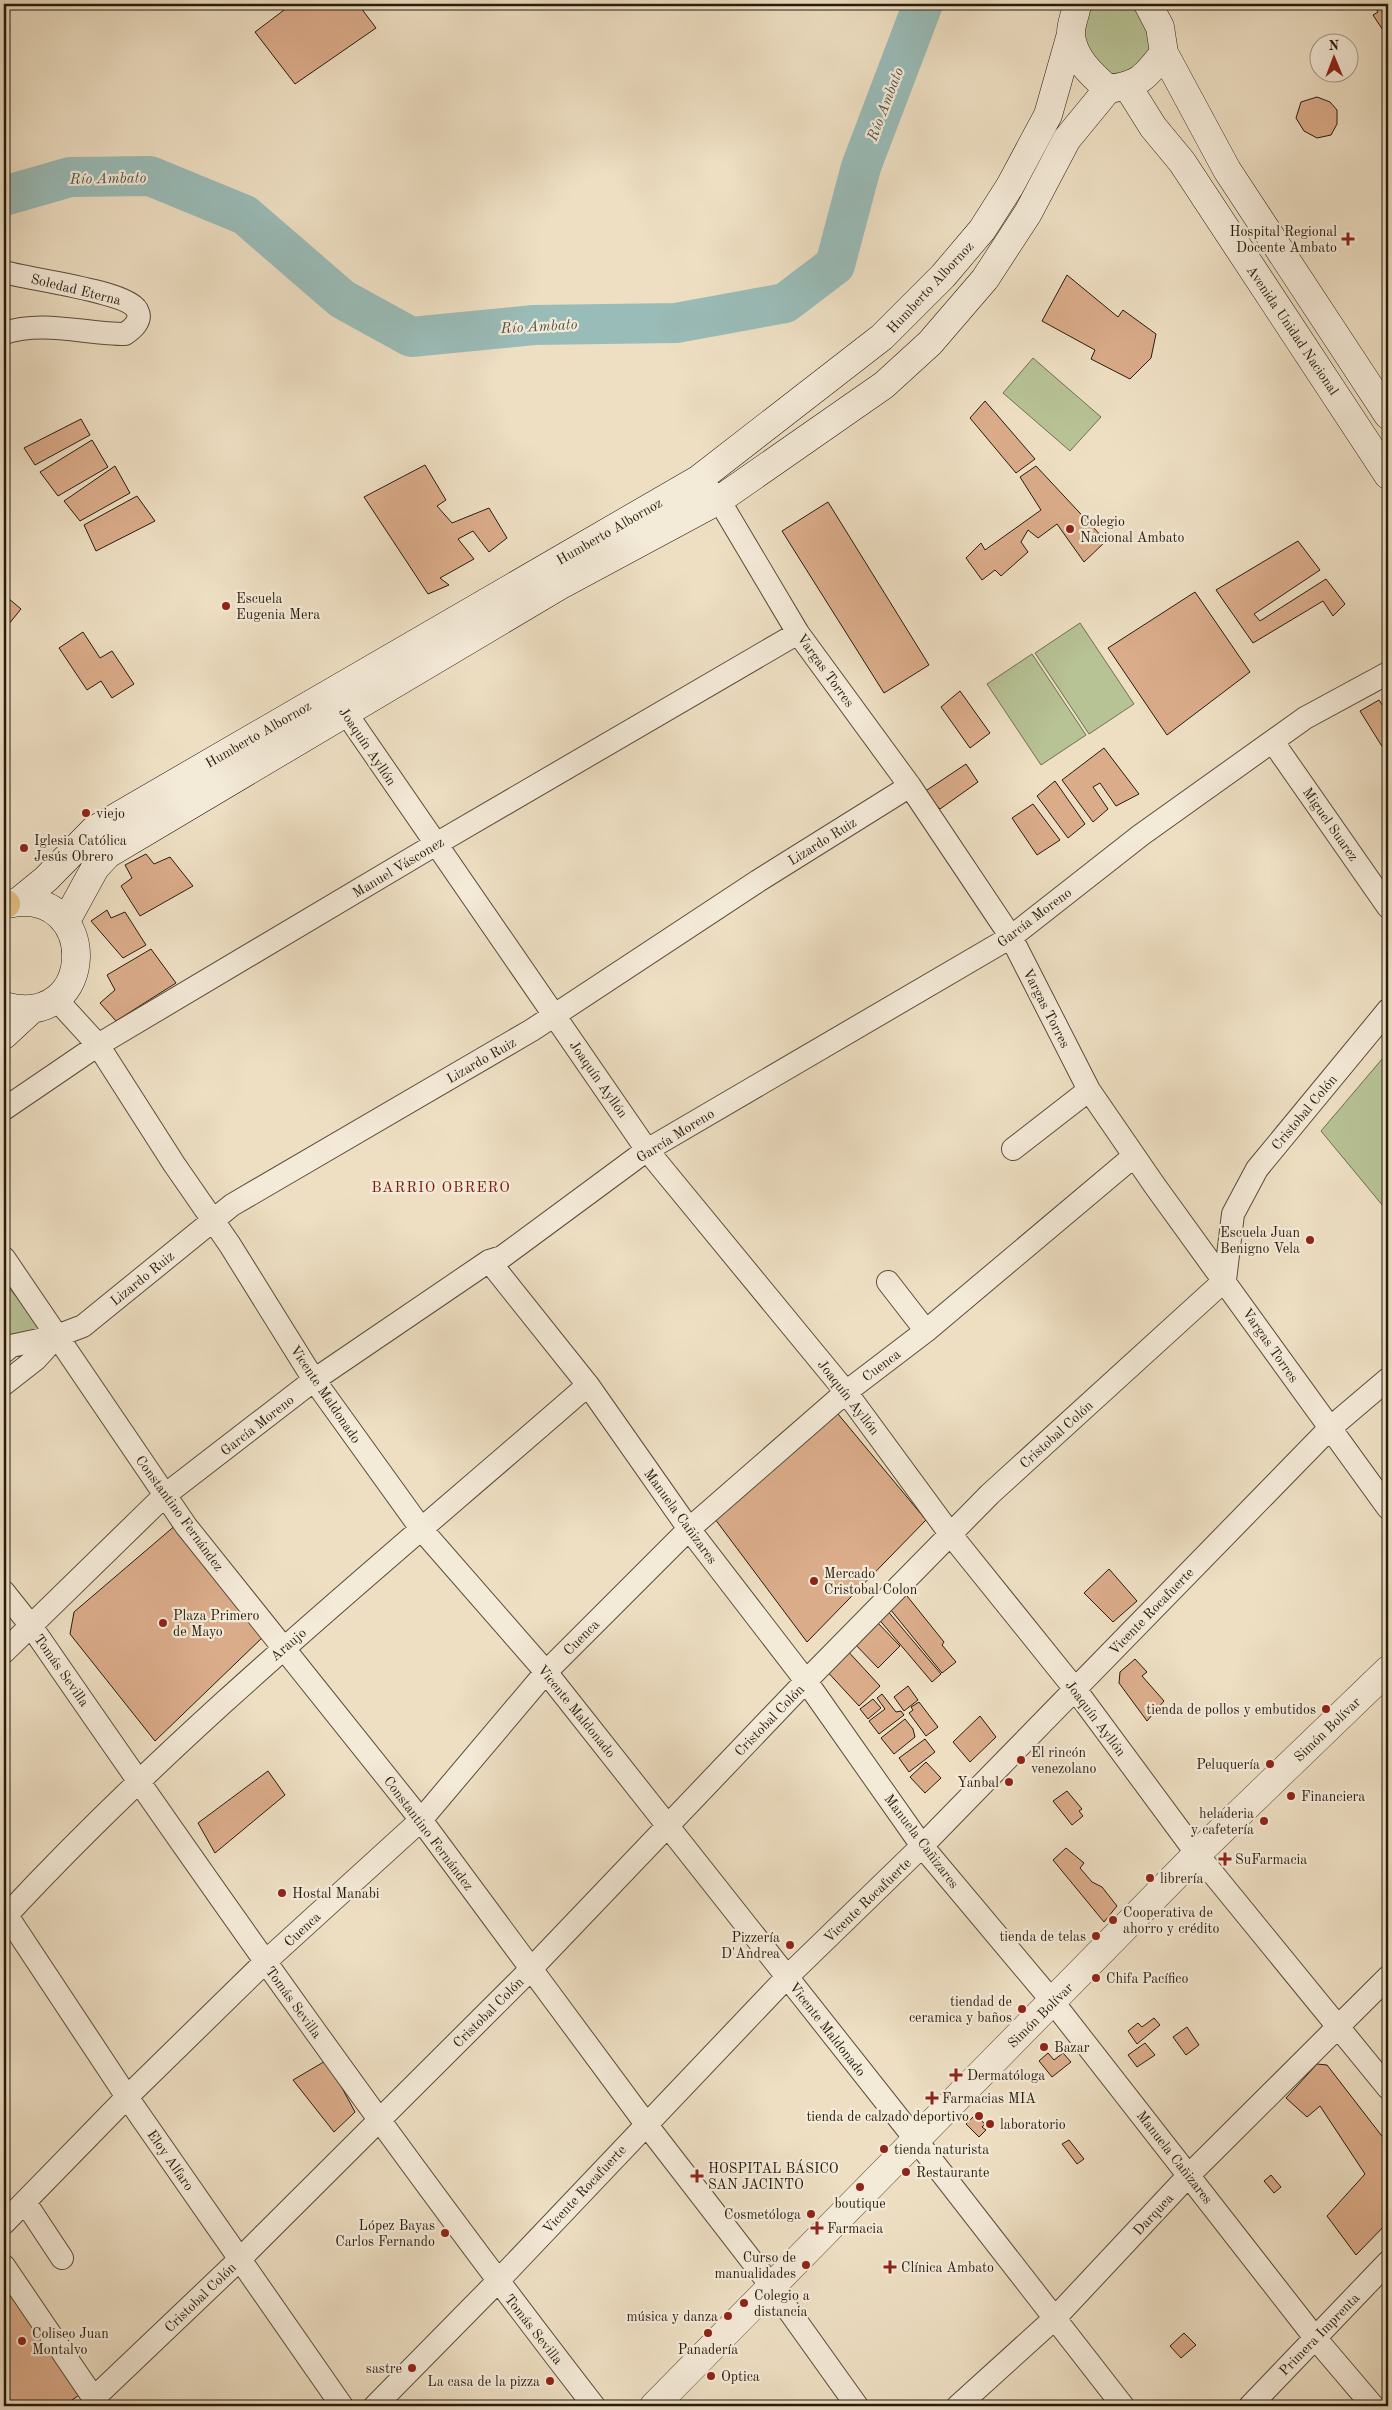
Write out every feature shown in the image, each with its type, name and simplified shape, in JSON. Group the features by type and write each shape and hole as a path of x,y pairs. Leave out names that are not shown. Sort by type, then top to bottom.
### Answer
{"main road":[{"path":"1148,4 1160,27 1164,53 1227,170 1388,415"},
{"name":"Humberto Albornoz","path":"66,921 90,875 108,854 338,702 699,479 882,336 943,276 982,230 1010,186 1048,115 1078,5"},
{"name":"Avenida Unidad Nacional","path":"1071,34 1079,58 1090,74 1118,88 1182,162 1388,476"},
{"name":"Humberto Albornoz","path":"8,904 46,879 94,830 719,500 884,385 930,343 985,279 1028,213 1067,139 1118,88 1146,76 1164,53"},
{"path":"4,1035 32,1009 56,998 68,986 76,970 78,953 74,936 66,921 53,910 37,903 8,904"},
{"path":"4,1006 16,1009 32,1009"},
{"name":"Simón Bolívar","path":"654,2406 1197,1854 1388,1670"}],"street":[{"name":"Soledad Eterna","path":"4,272 113,296 131,303 137,310 139,319 134,327 124,334 50,328 13,330 4,333"},
{"name":"Vargas Torres","path":"699,479 719,500 798,633 910,786 1011,937 1089,1090 1329,1429 1388,1508"},
{"name":"Manuel Vásconez","path":"4,1109 98,1045 436,844 798,633"},
{"name":"García Moreno","path":"4,1652 165,1495 314,1380 489,1261 502,1257 647,1150 1011,937 1141,835 1305,718 1388,673"},
{"name":"Joaquín Ayllón","path":"338,702 647,1150 846,1392 951,1535 1075,1689 1197,1854 1388,2088"},
{"name":"Miguel Suarez","path":"1273,742 1388,907"},
{"name":"Lizardo Ruiz","path":"4,1352 11,1346 57,1336 83,1326 232,1205 554,1016 758,881 910,786"},
{"name":"Vicente Maldonado","path":"56,998 98,1045 212,1221 230,1245 314,1380 422,1530 546,1672 916,2140 1123,2406"},
{"name":"Cristobal Colón","path":"97,2402 530,1970 806,1681 990,1494 1225,1280 1233,1214 1257,1169 1388,1010"},
{"path":"1013,1149 1089,1090"},
{"name":"Cuenca","path":"4,2223 127,2097 265,1962 421,1820 546,1672 689,1529 846,1392 926,1331 1134,1156"},
{"name":"Constantino Fernández","path":"4,1258 186,1526 421,1820 530,1970 772,2287 857,2406"},
{"name":"Manuela Cañizares","path":"489,1261 588,1386 689,1529 806,1681 922,1846 1053,2002 1316,2339 1373,2406"},
{"path":"888,1282 926,1331"},
{"name":"Lizardo Ruiz","path":"4,1384 36,1359 57,1336"},
{"name":"Vicente Rocafuerte","path":"375,2406 498,2282 646,2124 787,1978 922,1846 1329,1429 1388,1379"},
{"name":"Araujo","path":"5,1915 139,1782 282,1648 588,1386"},
{"name":"Tomás Sevilla","path":"4,1592 31,1626 265,1962 498,2282 594,2406"},
{"name":"Eloy Alfaro","path":"5,1915 127,2097 342,2406"},
{"name":"Darquea","path":"958,2406 1055,2318 1189,2175 1388,1977"},
{"path":"25,2202 62,2258"},
{"name":"Primera Imprenta","path":"1250,2406 1388,2262"},
{"path":"4,2266 97,2402"}],"green space":[{"path":"1095,4 1140,4 1157,39 1137,70 1112,75 1100,71 1078,27 1084,14"},
{"path":"1033,358 1101,417 1070,451 1003,393"},
{"path":"1080,623 1134,704 1089,734 1035,653"},
{"path":"1032,654 1086,735 1041,765 987,684"},
{"path":"1388,1052 1388,1212 1321,1131"},
{"path":"4,1281 41,1329 4,1355"}],"building":[{"path":"292,4 358,4 376,28 295,84 255,32"},
{"path":"1373,4 1388,4 1388,38 1373,15 1378,12"},
{"path":"1317,97 1330,102 1337,110 1337,124 1331,135 1317,138 1304,131 1296,118 1301,102"},
{"path":"1067,275 1118,317 1123,310 1156,334 1151,358 1130,379 1091,359 1095,350 1042,321"},
{"path":"985,401 1035,459 1016,473 970,418"},
{"path":"81,419 90,435 35,465 24,448"},
{"path":"92,440 108,467 58,496 40,472"},
{"path":"425,465 446,500 437,506 452,523 489,508 507,538 489,552 473,531 458,539 474,559 440,578 449,585 428,594 364,497"},
{"path":"115,466 130,493 80,521 64,501"},
{"path":"1036,466 1106,541 1084,562 1057,524 1038,538 1028,530 1021,542 1028,552 1001,576 995,570 982,580 966,558 981,543 985,550 1041,510 1020,477"},
{"path":"137,496 155,521 96,551 84,525"},
{"path":"828,502 929,665 884,693 782,531"},
{"path":"1298,541 1320,570 1254,614 1260,621 1326,579 1345,604 1333,616 1323,601 1253,643 1216,590"},
{"path":"1195,592 1250,672 1167,735 1108,648"},
{"path":"8,598 21,609 4,630 4,604"},
{"path":"83,632 100,658 112,651 134,684 112,698 101,681 87,690 59,648"},
{"path":"960,691 990,733 970,748 941,707"},
{"path":"1379,700 1388,714 1388,756 1360,711"},
{"path":"1104,748 1139,794 1116,806 1100,783 1093,787 1108,809 1093,822 1062,780"},
{"path":"966,764 978,782 940,809 924,792"},
{"path":"1055,781 1085,824 1068,838 1037,796"},
{"path":"1033,804 1060,840 1037,855 1012,818"},
{"path":"146,854 154,864 170,857 193,886 140,916 121,886 132,878 125,865"},
{"path":"107,910 111,918 125,912 146,945 123,958 91,921"},
{"path":"151,949 176,983 116,1021 100,1003 115,990 107,975"},
{"name":"Mercado Cristobal Colon","path":"833,1408 926,1520 807,1642 712,1515"},
{"name":"Plaza Primero de Mayo","path":"177,1524 264,1636 155,1741 70,1634 74,1612"},
{"path":"1109,1569 1137,1601 1113,1622 1084,1593"},
{"path":"903,1591 944,1642 942,1645 956,1662 942,1673 886,1604"},
{"path":"886,1609 941,1674 932,1682 877,1617"},
{"path":"875,1620 900,1646 878,1668 852,1641"},
{"path":"844,1647 880,1686 859,1706 823,1667"},
{"path":"1135,1659 1147,1672 1142,1676 1164,1701 1147,1721 1119,1683 1120,1672"},
{"path":"908,1686 918,1700 904,1711 894,1697"},
{"path":"882,1694 896,1712 901,1711 904,1715 879,1734 869,1721 885,1709 877,1698"},
{"path":"873,1699 881,1708 868,1719 860,1709"},
{"path":"919,1702 938,1727 926,1736 909,1713 913,1710 911,1707"},
{"path":"980,1716 996,1737 970,1762 953,1742"},
{"path":"905,1719 913,1729 915,1737 894,1754 881,1738"},
{"path":"925,1739 935,1752 909,1772 899,1758"},
{"path":"926,1762 941,1778 925,1793 910,1777"},
{"path":"268,1771 285,1795 215,1853 198,1823"},
{"path":"1067,1791 1082,1809 1079,1811 1083,1816 1072,1825 1053,1801"},
{"path":"1066,1848 1084,1863 1080,1868 1092,1882 1102,1887 1117,1906 1104,1922 1053,1860"},
{"path":"1154,2018 1160,2025 1137,2044 1128,2031 1138,2023 1142,2027"},
{"path":"1187,2027 1199,2045 1186,2055 1173,2037"},
{"path":"1145,2043 1155,2055 1137,2067 1128,2055"},
{"path":"1048,2053 1054,2060 1063,2053 1071,2062 1052,2077 1039,2061"},
{"path":"327,2060 355,2112 334,2132 293,2080"},
{"path":"1317,2064 1327,2065 1388,2144 1388,2222 1356,2255 1327,2216 1365,2174 1320,2106 1307,2117 1286,2098"},
{"path":"975,2115 985,2124 982,2127 986,2130 979,2137 966,2124"},
{"path":"1069,2140 1084,2159 1077,2164 1062,2144"},
{"path":"1271,2175 1281,2187 1274,2193 1264,2181"},
{"name":"Coliseo Juan Montalvo","path":"4,2286 79,2395 64,2406 4,2406"},
{"path":"1184,2333 1196,2345 1181,2358 1170,2346"}],"waterway":[{"name":"Río Ambato","path":"4,196 70,177 150,176 245,215 342,299 411,337 534,325 676,323 785,303 835,265 861,167 923,4"}],"place":[{"name":"Hospital Regional Docente Ambato","path":"1348,239"},
{"name":"Colegio Nacional Ambato","path":"1070,529"},
{"name":"Escuela Eugenia Mera","path":"226,606"},
{"name":"viejo","path":"86,813"},
{"name":"Iglesia Católica Jesús Obrero","path":"24,848"},
{"name":"Escuela Juan Benigno Vela","path":"1310,1240"},
{"name":"Mercado Cristobal Colon","path":"814,1581"},
{"name":"Plaza Primero de Mayo","path":"163,1623"},
{"name":"tienda de pollos y embutidos","path":"1326,1709"},
{"name":"El rincón venezolano","path":"1021,1760"},
{"name":"Peluquería","path":"1270,1764"},
{"name":"Yanbal","path":"1009,1782"},
{"name":"Financiera","path":"1291,1796"},
{"name":"heladeria y cafetería","path":"1264,1821"},
{"name":"SuFarmacia","path":"1225,1859"},
{"name":"librería","path":"1150,1878"},
{"name":"Hostal Manabi","path":"282,1893"},
{"name":"Cooperativa de ahorro y crédito","path":"1113,1920"},
{"name":"tienda de telas","path":"1096,1936"},
{"name":"Pizzería D'Andrea","path":"790,1945"},
{"name":"Chifa Pacífico","path":"1096,1978"},
{"name":"tiendad de ceramica y baños","path":"1022,2009"},
{"name":"Bazar","path":"1044,2047"},
{"name":"Dermatóloga","path":"956,2075"},
{"name":"Farmacias MIA","path":"932,2098"},
{"name":"tienda de calzado deportivo","path":"979,2116"},
{"name":"laboratorio","path":"990,2124"},
{"name":"tienda naturista","path":"884,2149"},
{"name":"Restaurante","path":"906,2172"},
{"name":"HOSPITAL BÁSICO SAN JACINTO","path":"697,2176"},
{"name":"boutique","path":"860,2187"},
{"name":"Cosmetóloga","path":"811,2214"},
{"name":"Farmacia","path":"817,2228"},
{"name":"López Bayas Carlos Fernando","path":"445,2233"},
{"name":"Curso de manualidades","path":"806,2265"},
{"name":"Clínica Ambato","path":"890,2267"},
{"name":"Colegio a distancia","path":"744,2303"},
{"name":"música y danza","path":"728,2316"},
{"name":"Panadería","path":"708,2333"},
{"name":"Coliseo Juan Montalvo","path":"22,2341"},
{"name":"sastre","path":"412,2368"},
{"name":"Optica","path":"711,2376"},
{"name":"La casa de la pizza","path":"550,2381"}],"district":[{"name":"BARRIO OBRERO","path":"441,1187"}]}
